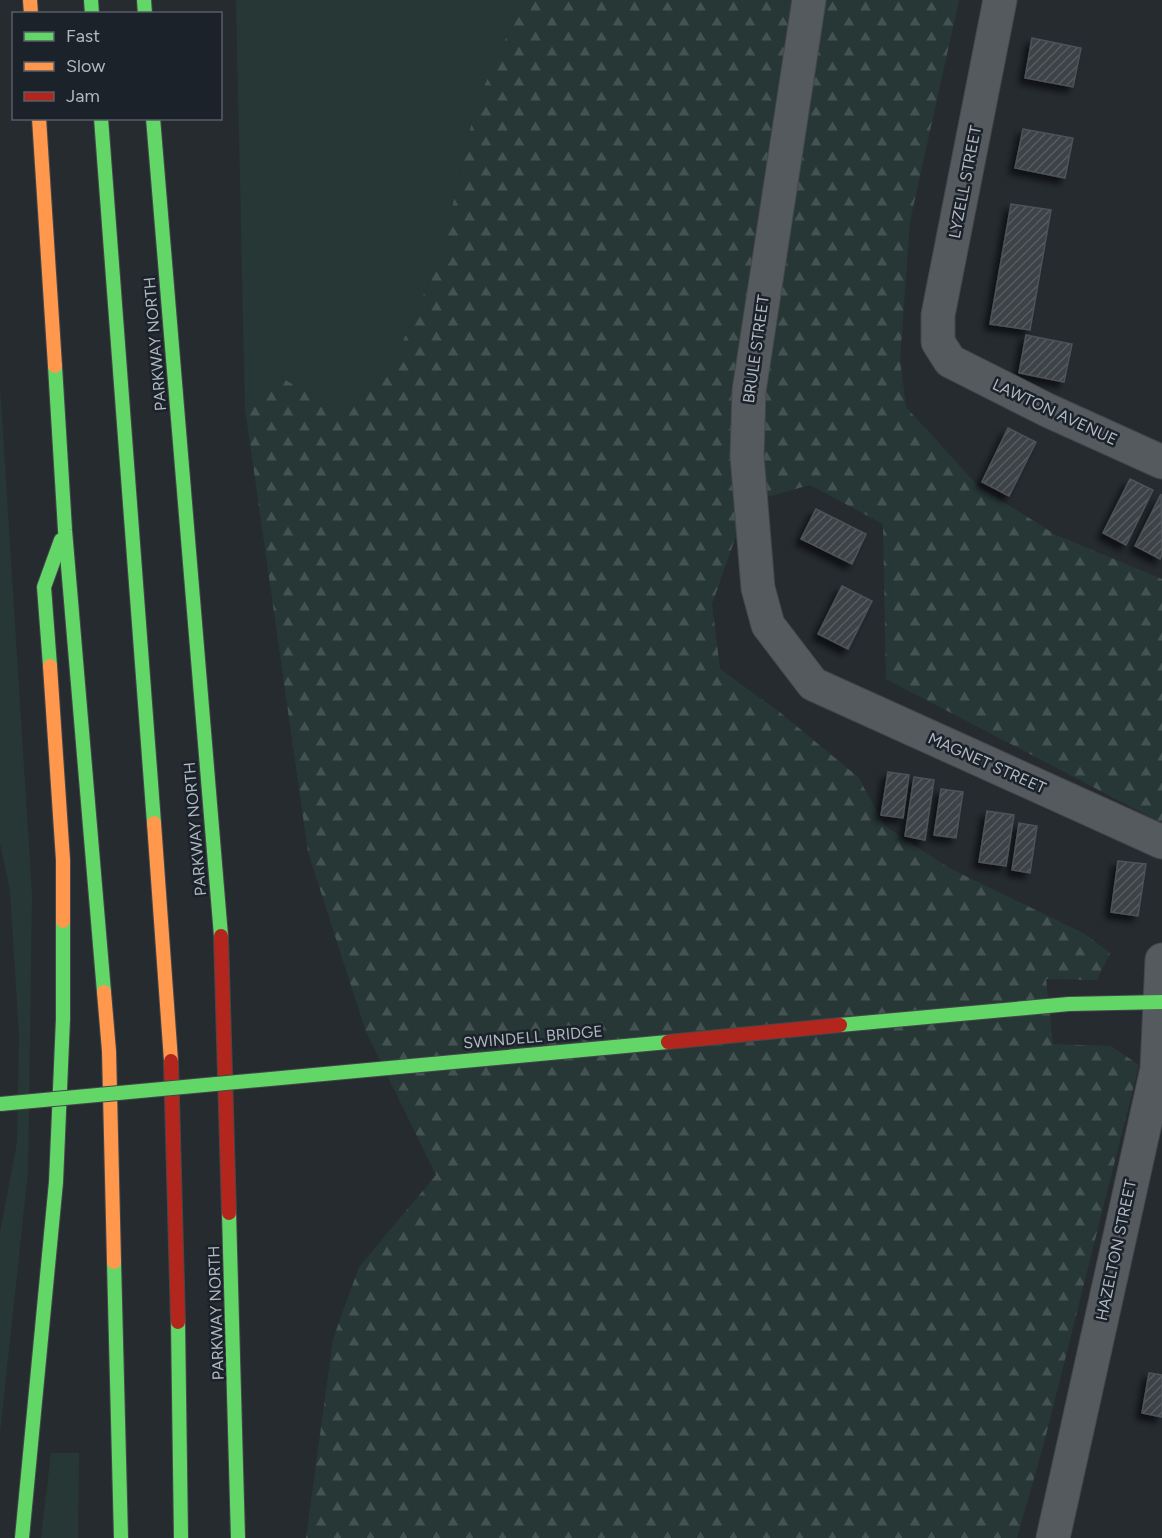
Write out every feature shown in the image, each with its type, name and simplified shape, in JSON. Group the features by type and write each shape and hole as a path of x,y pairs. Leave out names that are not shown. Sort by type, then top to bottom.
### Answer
{"main road":[{"path":"39,120 65,530 109,1050 121,1538"},
{"path":"101,120 170,1039 181,1411 181,1538"},
{"name":"PARKWAY NORTH","path":"153,120 222,951 238,1538"},
{"path":"22,1538 56,1182 62,1042 63,860 44,587 65,530"},
{"name":"SWINDELL BRIDGE","path":"0,1104 1069,1004 1160,1002"}],"street":[{"name":"BRULE STREET","path":"809,0 749,391 747,456 758,588 768,625 813,684"},
{"name":"LYZELL STREET","path":"950,361 938,342 938,315 1000,0"},
{"name":"LAWTON AVENUE","path":"950,361 1047,410 1162,462"},
{"name":"MAGNET STREET","path":"813,684 1162,842"},
{"name":"HAZELTON STREET","path":"1053,1538 1156,1069 1162,960"}],"green space":[{"path":"236,0 513,0 513,23 476,104 441,255 388,375 339,412 279,376 245,408"},
{"path":"513,0 959,0 910,221 900,360 906,407 978,486 1056,535 1162,579 1162,823 886,679 883,524 810,485 748,502 712,604 720,669 782,714 858,777 885,826 949,868 1085,934 1110,953 1097,980 1046,979 1053,1044 1111,1046 1139,1065 1044,1443 1017,1538 306,1538 333,1339 359,1267 436,1175 366,1032 308,852 245,408 279,376 339,412 388,375 441,255 476,104 513,23"},
{"path":"0,386 32,895 28,1172 0,1433 0,1233 17,1142 19,1035 10,891 0,843"},
{"path":"51,1453 79,1453 78,1538 41,1538"}],"building":[{"path":"1032,38 1081,48 1073,87 1025,78"},
{"path":"1023,129 1073,138 1065,178 1015,168"},
{"path":"1011,204 1051,210 1030,330 990,324"},
{"path":"1026,335 1072,344 1064,382 1019,373"},
{"path":"1008,428 1036,442 1009,496 982,482"},
{"path":"1130,479 1153,490 1126,545 1103,533"},
{"path":"1161,494 1162,554 1160,559 1135,546"},
{"path":"816,509 866,534 852,564 801,539"},
{"path":"842,586 872,601 848,649 818,634"},
{"path":"888,772 909,775 903,818 881,815"},
{"path":"914,777 934,780 925,840 905,836"},
{"path":"941,789 963,792 956,838 934,835"},
{"path":"987,811 1014,815 1006,866 979,862"},
{"path":"1019,823 1037,826 1030,873 1012,870"},
{"path":"1118,861 1146,864 1138,916 1111,912"},
{"path":"1149,1373 1162,1375 1162,1417 1142,1413"}],"traffic: fast":[{"path":"91,0 92,12"},
{"path":"144,0 145,12"},
{"path":"101,120 154,823"},
{"path":"153,120 221,936"},
{"path":"55,366 65,530 104,992"},
{"path":"50,666 44,587 61,540"},
{"path":"22,1538 56,1182 63,1019 63,921"},
{"path":"1069,1004 1162,1002"},
{"path":"840,1025 1069,1004"},
{"path":"0,1104 668,1042"},
{"path":"229,1213 238,1538"},
{"path":"114,1262 121,1538"},
{"path":"178,1322 181,1538"}],"traffic: slow":[{"path":"30,0 31,12"},
{"path":"39,120 55,366"},
{"path":"50,666 63,860 63,921"},
{"path":"154,823 171,1061"},
{"path":"104,992 109,1051 114,1262"}],"traffic: jam":[{"path":"221,936 229,1213"},
{"path":"668,1042 840,1025"},
{"path":"171,1061 178,1322"}]}
